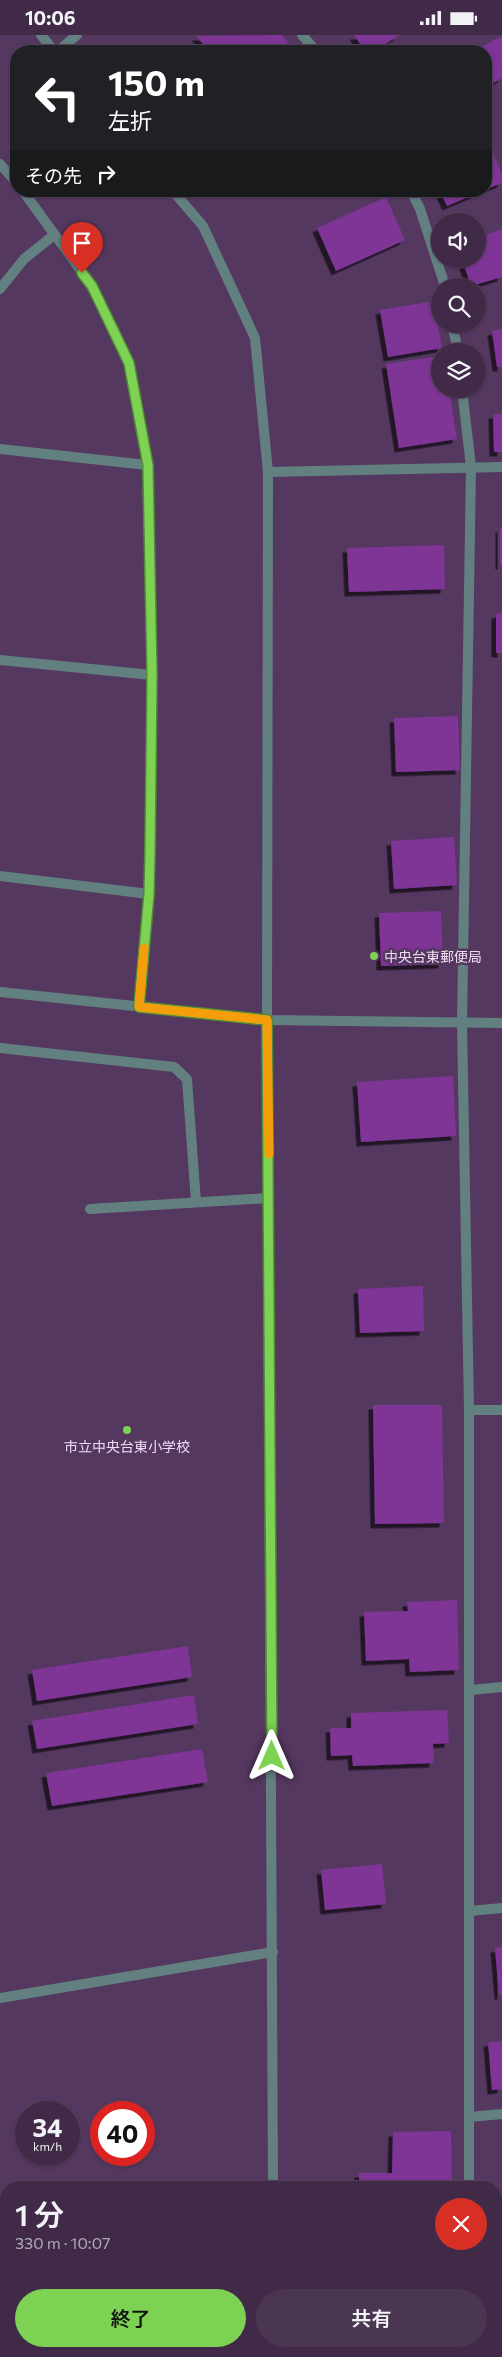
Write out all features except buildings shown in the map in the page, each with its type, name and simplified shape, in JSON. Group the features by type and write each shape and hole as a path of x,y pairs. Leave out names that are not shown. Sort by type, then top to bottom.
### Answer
{"street":[{"path":"41,35 49,45"},
{"path":"65,45 77,35"},
{"path":"302,35 311,45"},
{"path":"0,164 10,175"},
{"path":"27,197 92,286 129,363 148,465 152,675 149,894 139,1007"},
{"path":"178,197 203,226 255,338 268,472 267,1020 273,2181"},
{"path":"414,197 420,209 442,278"},
{"path":"0,289 24,259 54,235"},
{"path":"463,398 471,467 462,1023 469,1411 471,1690 469,2181"},
{"path":"0,449 148,465"},
{"path":"268,472 502,467"},
{"path":"0,660 152,675"},
{"path":"0,876 149,894"},
{"path":"0,992 267,1020 502,1023"},
{"path":"0,1048 174,1067 187,1079 196,1202"},
{"path":"90,1209 269,1198"},
{"path":"469,1411 502,1410"},
{"path":"471,1690 502,1687"},
{"path":"470,1911 502,1909"},
{"path":"0,1998 273,1952"},
{"path":"469,2117 502,2115"}],"slow traffic":[{"path":"144,948 139,1007 267,1020 269,1154"}],"place":[{"name":"中央台東郵便局","path":"374,956"},
{"name":"市立中央台東小学校","path":"127,1430"}],"route":[{"path":"82,273 92,286 129,363 148,465 152,675 150,854 149,894 139,1007 267,1020 270,1236 272,1756"}]}
